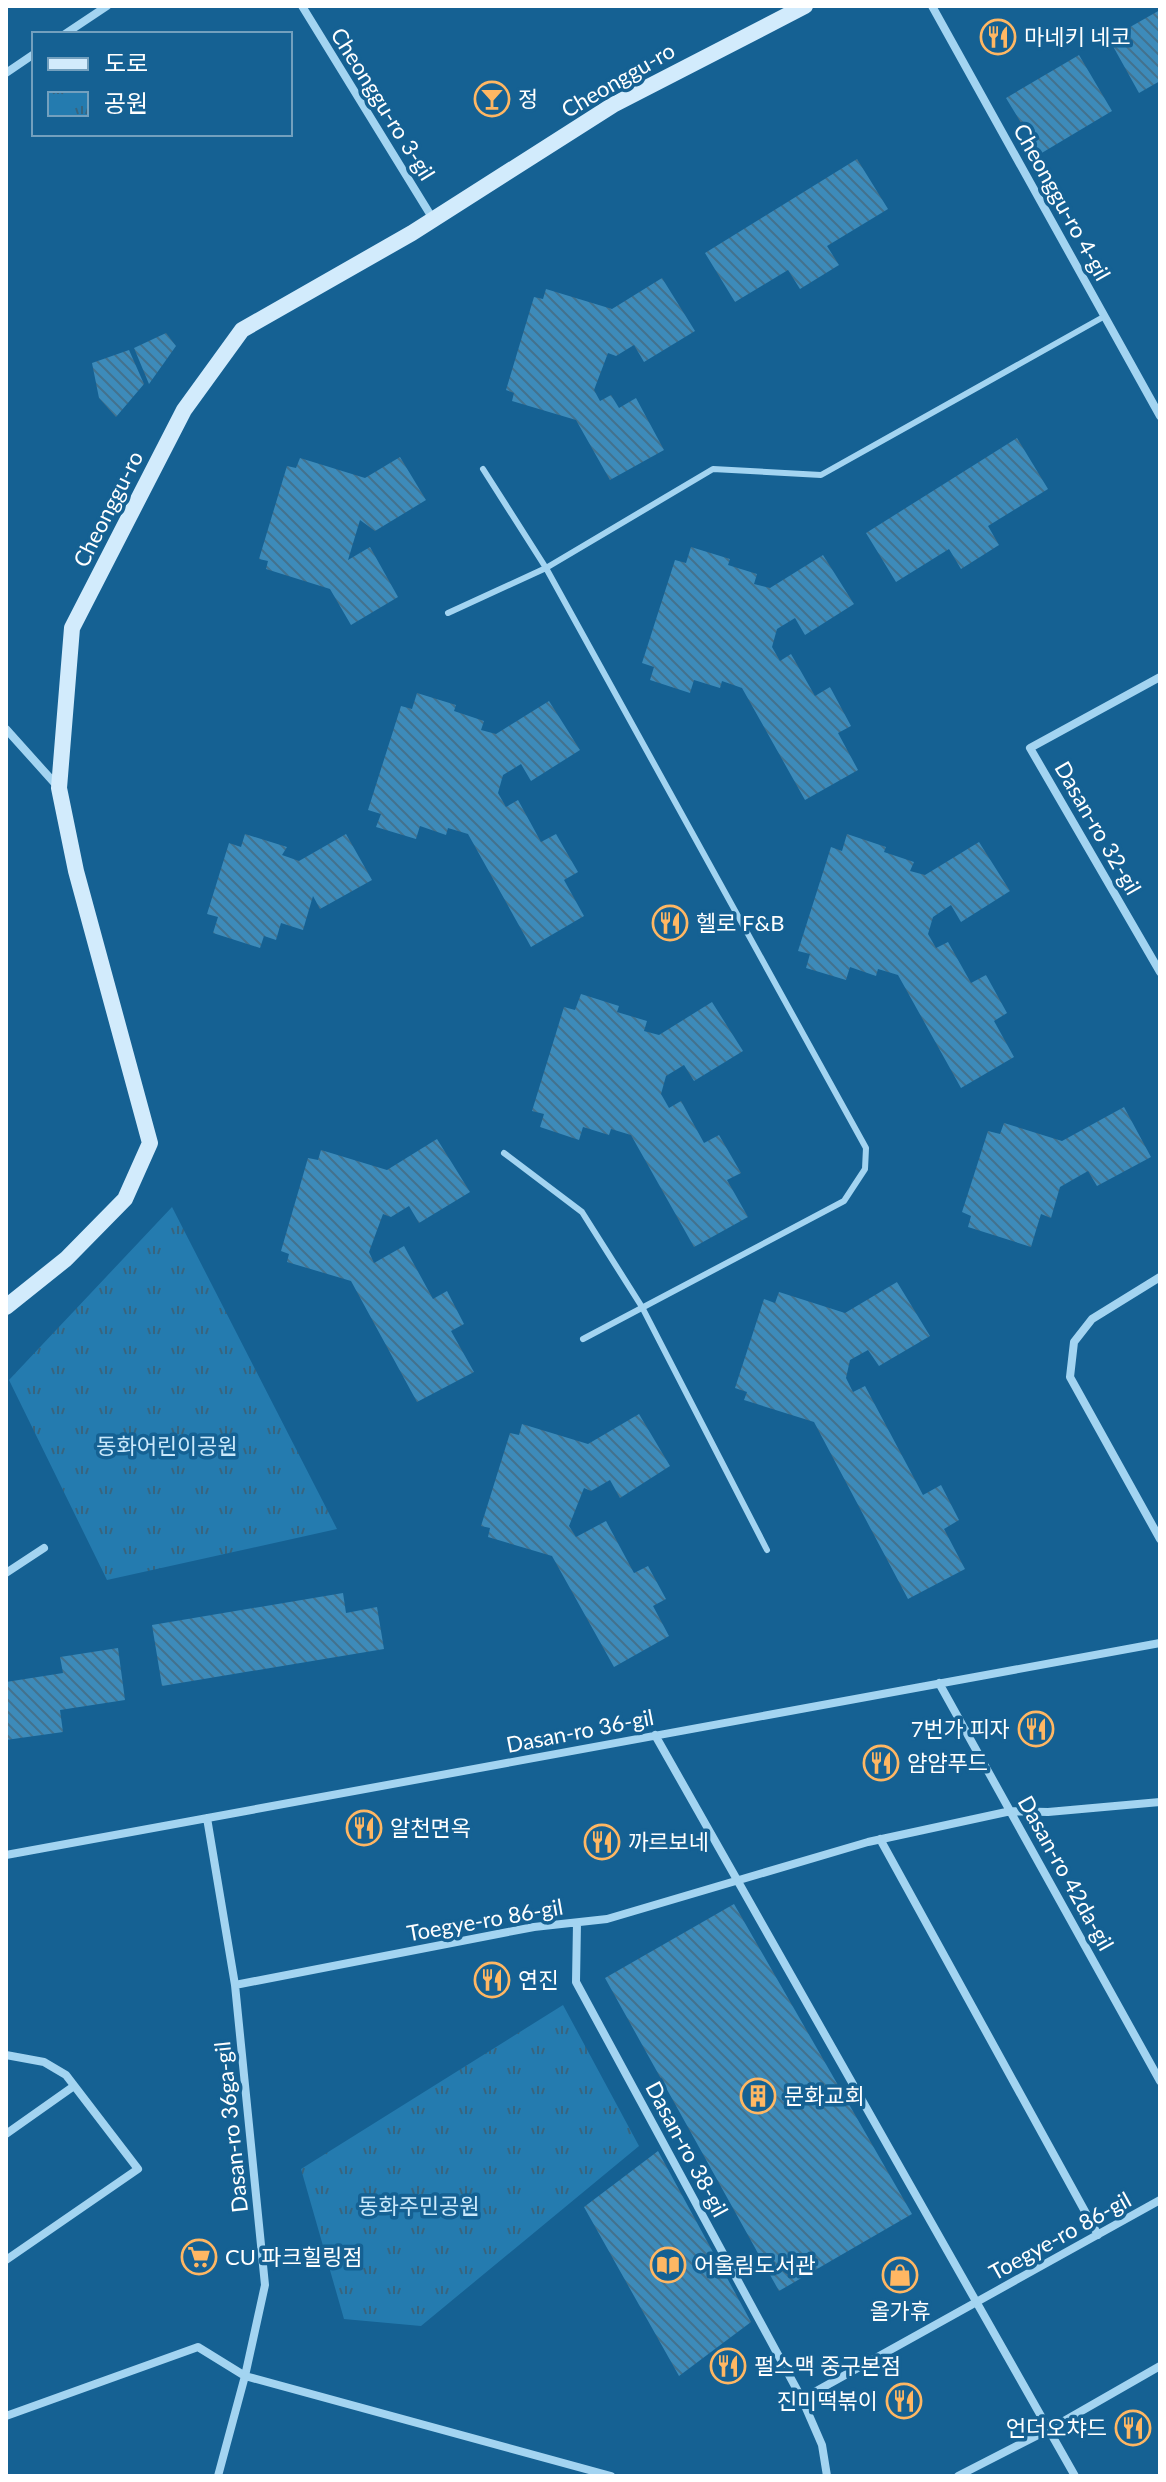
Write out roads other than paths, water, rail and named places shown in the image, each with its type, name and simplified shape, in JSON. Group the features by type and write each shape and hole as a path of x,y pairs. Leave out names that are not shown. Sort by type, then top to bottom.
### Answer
{"main road":[{"name":"Cheonggu-ro","path":"6,1307 66,1259 125,1199 150,1143 76,871 59,788 72,628 184,410 242,330 433,220 613,105 805,6"}],"street":[{"path":"68,32 107,6"},
{"name":"Cheonggu-ro 3-gil","path":"302,6 433,220"},
{"name":"Cheonggu-ro 4-gil","path":"932,6 1160,416"},
{"path":"6,73 32,55"},
{"name":"Dasan-ro 32-gil","path":"1160,677 1030,748 1160,972"},
{"path":"6,729 59,788"},
{"path":"1160,1277 1092,1319 1074,1342 1070,1377 1160,1539"},
{"path":"6,1573 44,1548"},
{"name":"Dasan-ro 36-gil","path":"6,1855 1160,1643"},
{"name":"Dasan-ro 42da-gil","path":"939,1683 1160,2081"},
{"name":"Toegye-ro 86-gil","path":"655,1735 1075,2476"},
{"name":"Toegye-ro 86-gil","path":"235,1985 534,1927 607,1919 880,1839 1011,1811 1048,1812 1160,1802"},
{"name":"Dasan-ro 36ga-gil","path":"207,1818 235,1985 265,2285 218,2476"},
{"path":"880,1839 1098,2235"},
{"name":"Dasan-ro 38-gil","path":"577,1923 576,1982 802,2399 822,2445 827,2476"},
{"path":"6,2055 44,2062 66,2075 138,2169 6,2260"},
{"path":"6,2134 74,2086"},
{"name":"Toegye-ro 86-gil","path":"802,2399 1160,2200"},
{"path":"6,2416 198,2347 245,2376 611,2476"},
{"path":"958,2476 1050,2429 1160,2366"}],"lane":[{"path":"448,613 546,568 713,469 821,475 1105,316"},
{"path":"483,469 546,568 866,1148 865,1169 844,1201 583,1339"},
{"path":"504,1153 582,1212 642,1307 767,1550"}],"place":[{"name":"마네키 네코","path":"998,37"},
{"name":"정","path":"492,99"},
{"name":"헬로 F&B","path":"670,923"},
{"name":"7번가 피자","path":"1036,1729"},
{"name":"얌얌푸드","path":"881,1763"},
{"name":"알천면옥","path":"364,1828"},
{"name":"까르보네","path":"602,1842"},
{"name":"연진","path":"492,1980"},
{"name":"문화교회","path":"758,2096"},
{"name":"CU 파크힐링점","path":"199,2257"},
{"name":"어울림도서관","path":"668,2265"},
{"name":"올가휴","path":"900,2275"},
{"name":"펄스맥 중구본점","path":"728,2366"},
{"name":"진미떡볶이","path":"904,2401"},
{"name":"언더오챠드","path":"1133,2428"}],"park label":[{"name":"동화어린이공원","path":"167,1446"},
{"name":"동화주민공원","path":"419,2206"}]}
